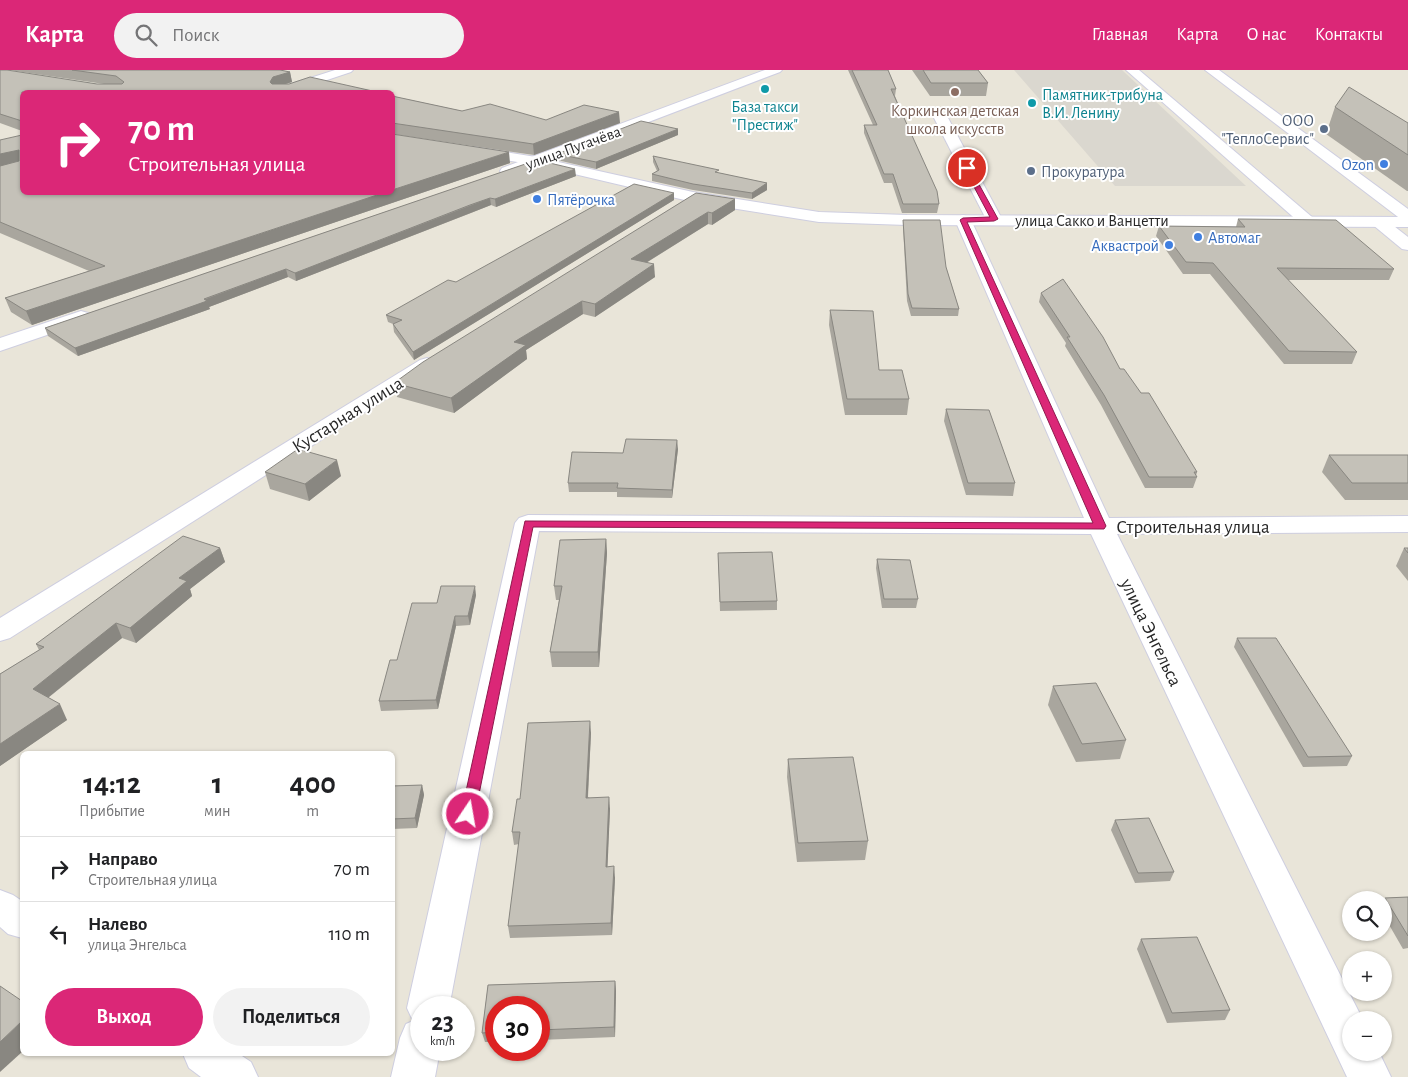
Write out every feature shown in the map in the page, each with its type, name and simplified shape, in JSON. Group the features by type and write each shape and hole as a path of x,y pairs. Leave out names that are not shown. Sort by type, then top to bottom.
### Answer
{"street":[{"path":"286,90 347,70"},
{"name":"улица Пугачёва","path":"489,177 776,70"},
{"path":"1132,70 1306,220"},
{"path":"1210,70 1408,217"},
{"path":"940,116 994,219"},
{"name":"улица Сакко и Ванцетти","path":"459,149 536,161 693,197 819,217 963,220 1306,220 1408,222"},
{"path":"668,213 693,197"},
{"name":"улица Энгельса","path":"963,220 1100,526 1342,1022"},
{"path":"1379,222 1408,245"},
{"path":"0,345 92,313"},
{"name":"Кустарная улица","path":"0,631 448,350"},
{"name":"Строительная улица","path":"430,996 528,524 1100,526 1408,524"},
{"path":"0,906 20,921"},
{"path":"207,1056 236,1077"},
{"path":"413,1077 416,1061"},
{"path":"1362,1061 1369,1077"}],"shaded area":[{"path":"1014,70 1122,70 1246,186 1115,186"}],"building":[{"path":"0,70 97,84 122,84 124,82 116,76 72,70 280,70 290,72 273,77 270,82 272,84 289,84 310,77 368,90 20,90 20,120 0,114"},
{"path":"852,70 888,70 896,89 891,89 937,191 939,204 903,204 893,174 884,174 864,125 877,125"},
{"path":"923,70 978,70 988,83 931,83"},
{"path":"1349,87 1408,123 1408,155 1335,107"},
{"path":"395,97 462,111 490,104 546,120 584,105 619,112 533,144 395,123"},
{"path":"641,121 678,129 596,162 557,154"},
{"path":"395,134 509,152 395,189"},
{"path":"20,135 20,195 377,195 26,311 5,298 105,266 0,222 0,166 19,161 19,150 0,154 0,140"},
{"path":"653,156 719,170 715,172 767,183 752,193 693,184 652,174 659,170"},
{"path":"537,160 575,169 495,199 490,198 470,205 295,273 286,269 204,299 207,301 75,348 45,328"},
{"path":"634,184 674,193 413,352 393,324 402,320 386,315 448,280 456,282"},
{"path":"696,193 735,199 712,213 708,212 631,259 654,264 595,304 582,301 514,342 526,345 451,398 394,383 423,362"},
{"path":"1238,219 1336,220 1394,269 1277,268 1357,352 1289,351 1213,263 1186,262 1159,226 1245,227"},
{"path":"903,220 940,220 946,267 959,309 912,308 908,294"},
{"path":"1063,279 1103,337 1120,369 1124,369 1141,393 1149,393 1197,472 1194,472 1197,477 1149,477 1104,395 1067,337 1070,337 1041,293"},
{"path":"830,310 873,311 879,370 902,370 909,399 847,399"},
{"path":"946,409 989,410 1015,483 968,483"},
{"path":"626,439 677,440 672,490 617,488 618,483 568,483 572,452 623,453"},
{"path":"298,449 337,460 305,484 265,472"},
{"path":"1329,455 1408,455 1408,483 1352,483"},
{"path":"183,536 220,548 179,578 187,581 130,628 116,623 33,689 60,704 0,744 0,674 44,647 36,644"},
{"path":"606,539 598,652 550,652 562,586 554,586 560,540"},
{"path":"772,552 777,601 720,602 718,553"},
{"path":"877,559 910,560 918,599 884,599"},
{"path":"441,586 475,586 468,616 455,616 436,700 379,701 390,660 397,660 412,603 437,603"},
{"path":"1237,638 1276,638 1352,756 1308,757"},
{"path":"1096,683 1126,740 1082,744 1053,686"},
{"path":"590,721 586,798 609,797 606,867 614,866 611,923 508,926 520,832 512,832 517,799 520,799 528,723"},
{"path":"853,757 868,841 798,843 788,759"},
{"path":"422,785 415,818 395,819 395,786"},
{"path":"1149,818 1174,872 1138,873 1115,820"},
{"path":"1408,897 1408,936 1392,910 1392,898"},
{"path":"1197,937 1230,1010 1172,1013 1141,939"},
{"path":"615,981 614,1027 550,1030 550,996 487,996 488,985"},
{"path":"0,986 20,1000 20,1023 0,1042"},
{"path":"485,1009 485,1033 482,1033"}],"place":[{"name":"База такси \"Престиж\"","path":"765,89"},
{"name":"Коркинская детская школа искусств","path":"955,92"},
{"name":"Памятник-трибуна В.И. Ленину","path":"1032,103"},
{"name":"ООО \"ТеплоСервис\"","path":"1324,129"},
{"name":"Ozon","path":"1384,164"},
{"name":"Прокуратура","path":"1031,171"},
{"name":"Пятёрочка","path":"537,199"},
{"name":"Автомаг","path":"1198,237"},
{"name":"Аквастрой","path":"1169,245"}],"route":[{"path":"468,814 528,524 1100,526 963,220 994,219 967,168"}]}
